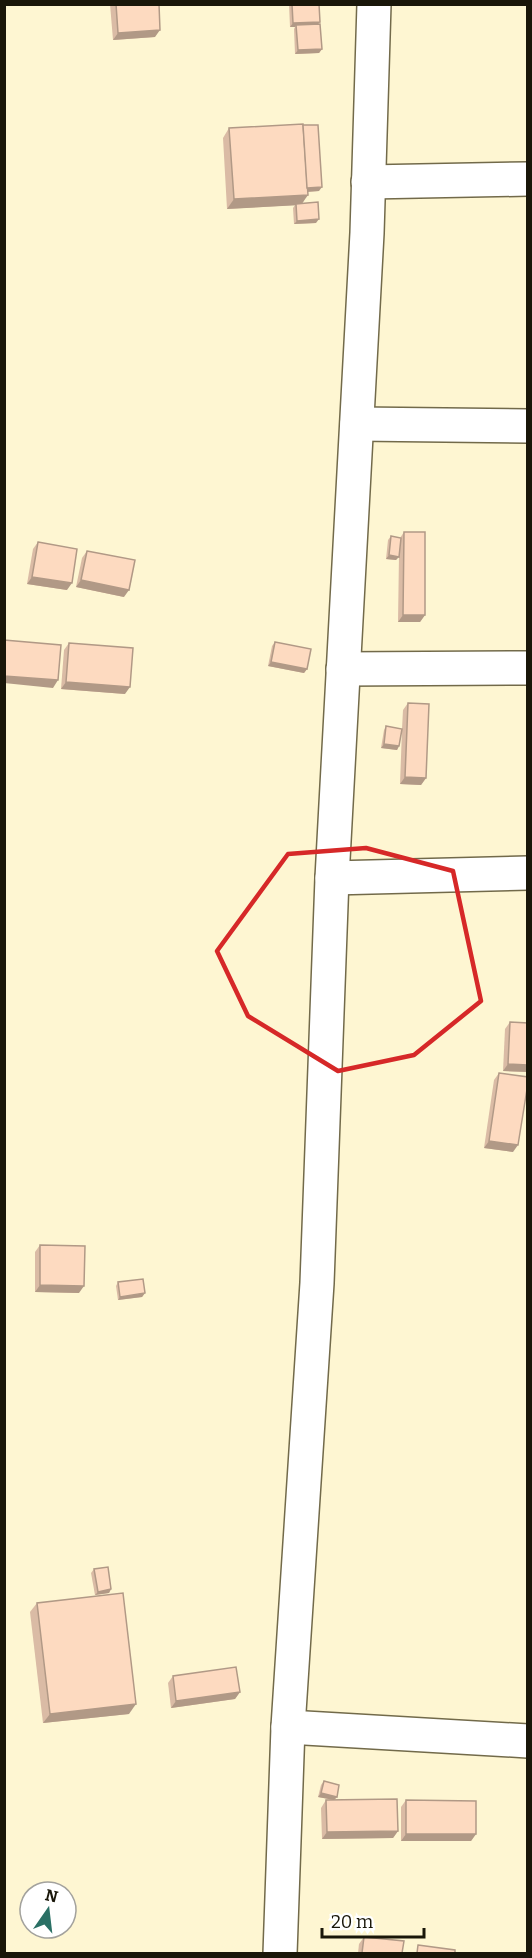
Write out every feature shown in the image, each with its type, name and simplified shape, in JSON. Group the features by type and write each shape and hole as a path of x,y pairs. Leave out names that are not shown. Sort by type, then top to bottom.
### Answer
{"main road":[{"path":"280,1953 288,1727 317,1283 332,878 357,424 374,4"},
{"path":"368,182 528,179"},
{"path":"357,424 528,426"},
{"path":"343,669 528,668"},
{"path":"332,878 528,873"},
{"path":"288,1727 528,1741"}],"highlighted area":[{"path":"366,848 453,871 481,1001 414,1055 338,1071 248,1016 217,951 288,854"}],"building":[{"path":"116,4 159,4 160,30 118,33"},
{"path":"292,4 319,4 320,22 293,23"},
{"path":"320,24 322,49 298,50 296,25"},
{"path":"303,124 308,195 234,199 229,128"},
{"path":"303,125 318,125 322,187 307,188"},
{"path":"318,202 319,219 297,221 296,204"},
{"path":"404,532 425,532 425,615 403,615"},
{"path":"391,536 401,538 399,557 389,555"},
{"path":"38,542 77,549 72,583 32,577"},
{"path":"87,551 135,560 129,590 81,580"},
{"path":"4,640 61,645 58,680 4,676"},
{"path":"275,642 311,649 307,669 271,662"},
{"path":"69,643 133,648 130,687 66,682"},
{"path":"408,703 429,704 426,778 405,777"},
{"path":"386,726 402,729 399,746 384,744"},
{"path":"510,1022 528,1023 528,1065 508,1064"},
{"path":"499,1073 528,1077 518,1145 489,1141"},
{"path":"40,1245 85,1246 84,1286 40,1285"},
{"path":"143,1279 145,1293 120,1297 118,1282"},
{"path":"108,1567 111,1589 98,1592 94,1569"},
{"path":"123,1593 136,1704 50,1714 37,1603"},
{"path":"236,1667 240,1692 176,1701 173,1676"},
{"path":"324,1781 339,1785 337,1797 321,1793"},
{"path":"397,1799 398,1831 327,1832 326,1800"},
{"path":"406,1800 476,1801 476,1834 406,1834"},
{"path":"364,1937 404,1941 402,1953 362,1953"},
{"path":"418,1945 455,1950 455,1953 417,1953"}]}
